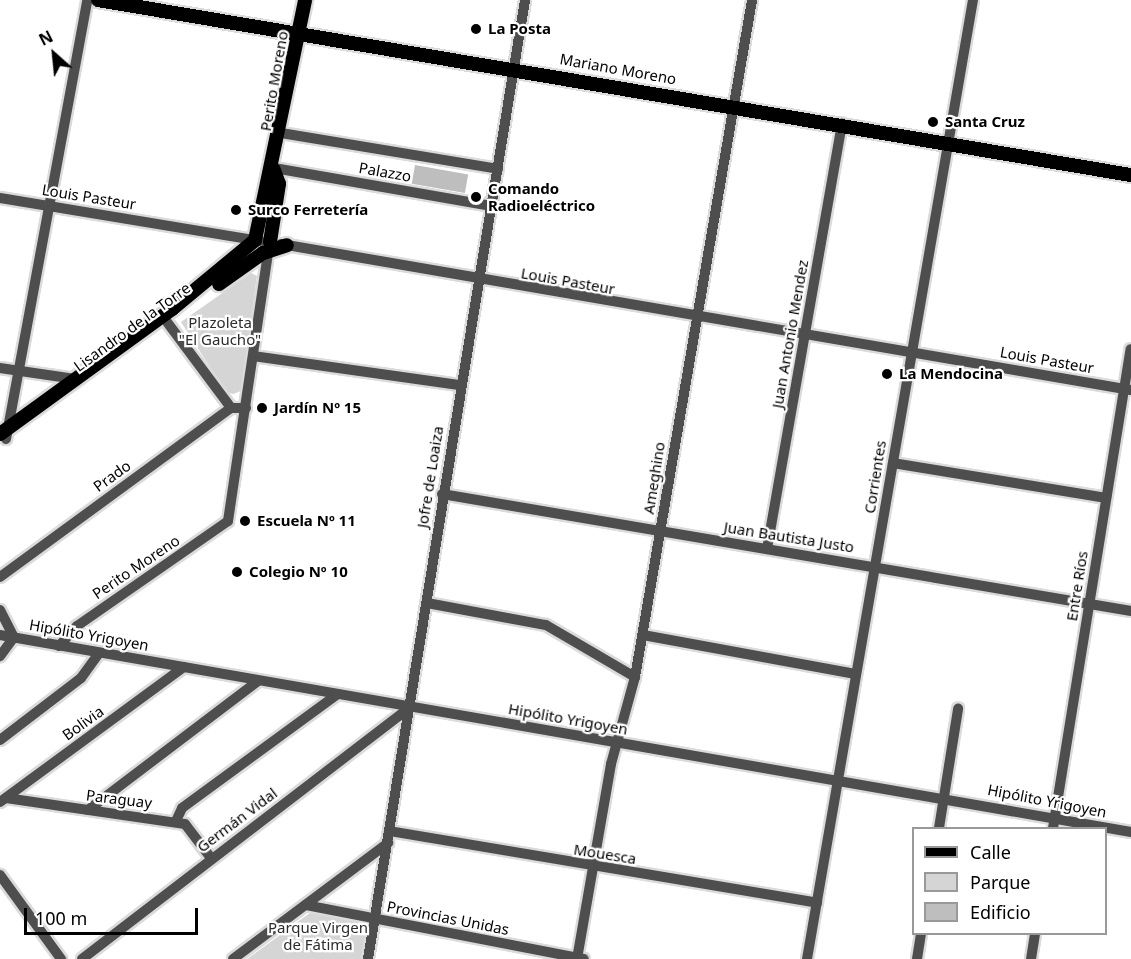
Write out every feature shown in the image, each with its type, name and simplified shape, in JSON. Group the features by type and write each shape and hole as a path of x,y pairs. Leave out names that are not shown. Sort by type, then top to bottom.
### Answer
{"main road":[{"name":"Mariano Moreno","path":"98,0 300,31 1131,175"},
{"name":"Perito Moreno","path":"255,240 274,168 305,0"},
{"name":"Perito Moreno","path":"269,247 279,184 274,168"},
{"name":"Lisandro de la Torre","path":"4,436 255,240"},
{"name":"Lisandro de la Torre","path":"4,436 269,247 287,245"}],"street":[{"path":"4,436 87,0"},
{"name":"Jofre de Loaiza","path":"368,959 427,603 459,385 516,68 525,0"},
{"name":"Ameghino","path":"580,959 594,867 643,635 695,317 752,0"},
{"name":"Corrientes","path":"807,959 973,0"},
{"name":"Juan Antonio Mendez","path":"767,549 842,124"},
{"path":"281,133 498,169"},
{"name":"Palazzo","path":"274,168 492,206"},
{"name":"Louis Pasteur","path":"0,198 255,240 269,247"},
{"name":"Louis Pasteur","path":"287,245 479,281 1128,389"},
{"name":"Perito Moreno","path":"59,646 77,626 214,535 231,516 269,247"},
{"path":"166,322 231,408 246,408"},
{"name":"Entre Ríos","path":"1054,824 1106,498 1128,389 1131,349"},
{"path":"253,356 459,385"},
{"path":"0,368 75,379"},
{"name":"Prado","path":"0,578 231,408"},
{"path":"892,463 1106,498"},
{"name":"Juan Bautista Justo","path":"442,494 1131,611"},
{"path":"427,603 546,625 635,677"},
{"path":"0,610 14,637 0,656"},
{"name":"Hipólito Yrigoyen","path":"0,635 619,744 944,797 1054,824 1083,827"},
{"path":"643,635 855,674"},
{"path":"0,740 81,678 99,653"},
{"name":"Bolivia","path":"3,800 184,667"},
{"path":"88,810 258,681"},
{"path":"211,858 189,827 176,821 182,808 338,694"},
{"name":"Germán Vidal","path":"82,959 410,706"},
{"path":"939,827 958,709"},
{"name":"Paraguay","path":"3,800 176,821"},
{"name":"Hipólito Yrigoyen","path":"1107,830 1131,832"},
{"path":"233,959 306,905 388,837"},
{"name":"Mouesca","path":"388,837 817,903"},
{"path":"0,875 61,959"},
{"name":"Provincias Unidas","path":"306,905 580,959"},
{"path":"917,959 921,935"},
{"path":"1031,959 1035,935"}],"green space":[{"name":"Plazoleta \"El Gaucho\"","path":"251,273 257,276 241,391 233,394 226,392 181,322"},
{"name":"Parque Virgen de Fátima","path":"314,910 369,923 363,959 247,959"}],"building":[{"path":"415,165 468,174 465,193 412,184"}],"place":[{"name":"La Posta","path":"476,29"},
{"name":"Santa Cruz","path":"933,122"},
{"name":"Comando Radioeléctrico","path":"476,197"},
{"name":"Surco Ferretería","path":"236,210"},
{"name":"La Mendocina","path":"887,374"},
{"name":"Jardín Nº 15","path":"262,408"},
{"name":"Escuela Nº 11","path":"245,521"},
{"name":"Colegio Nº 10","path":"237,572"}]}
